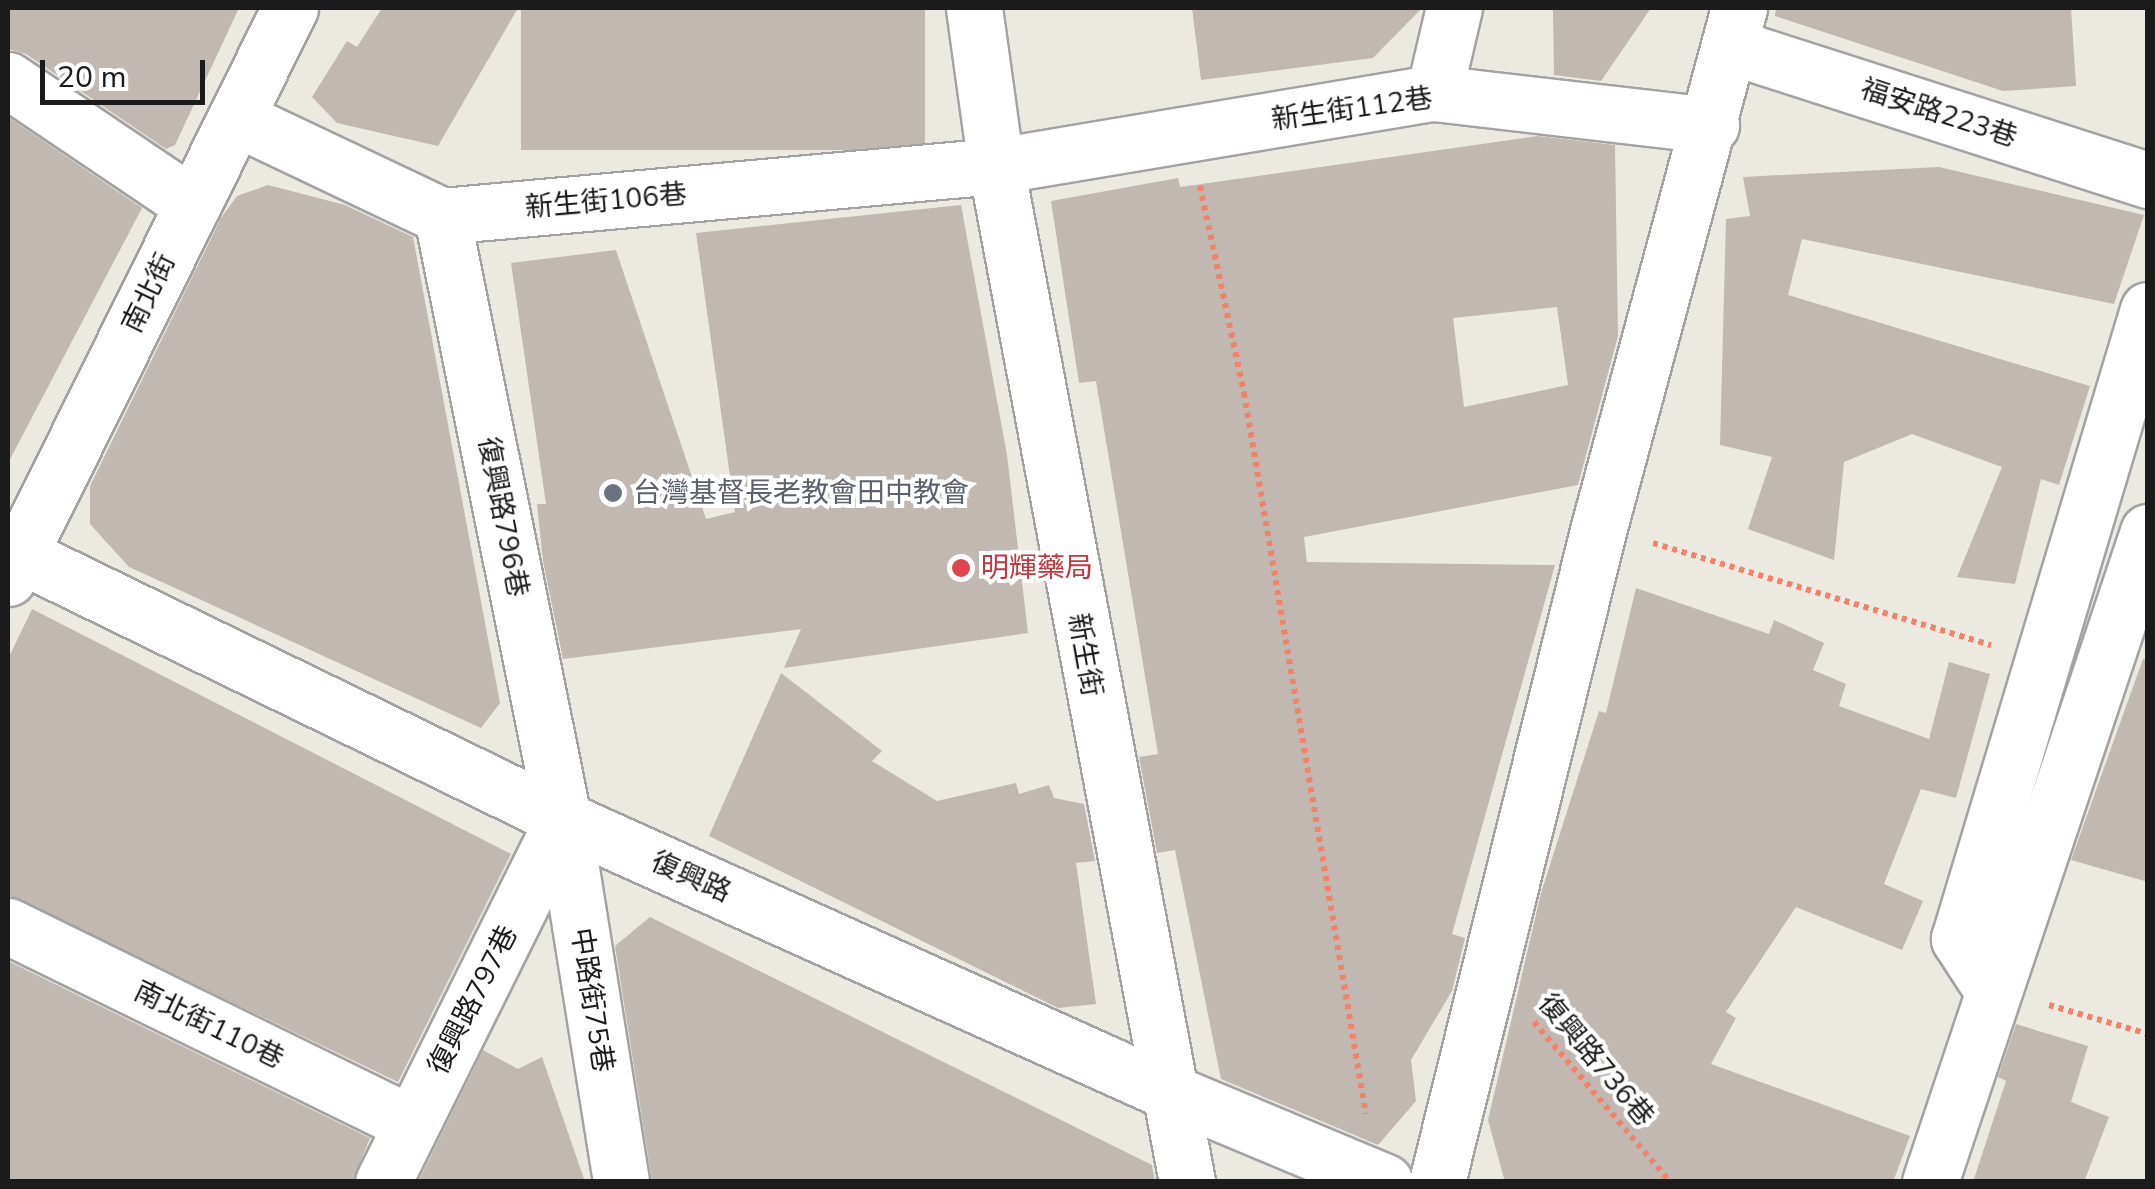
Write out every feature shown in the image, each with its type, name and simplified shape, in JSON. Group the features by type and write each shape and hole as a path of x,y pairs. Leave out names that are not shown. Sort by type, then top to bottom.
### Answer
{"street":[{"name":"南北街","path":"11,560 238,118 290,8"},
{"name":"新生街","path":"974,8 996,166 1165,1090 1187,1182"},
{"path":"1434,94 1454,8"},
{"path":"1437,1182 1600,527 1711,125 1734,27"},
{"name":"福安路223巷","path":"1734,27 2148,180"},
{"path":"8,80 192,205"},
{"name":"新生街112巷","path":"996,166 1434,94 1711,125"},
{"path":"238,118 442,216"},
{"name":"新生街106巷","path":"442,216 996,166"},
{"name":"復興路796巷","path":"442,216 563,819"},
{"path":"1990,988 1959,938 2148,310"},
{"path":"1930,1182 1990,988 2003,968 2148,532"},
{"name":"復興路","path":"11,560 563,819 1165,1090 1377,1157"},
{"name":"復興路797巷","path":"382,1182 563,819"},
{"name":"中路街75巷","path":"563,819 621,1182"},
{"name":"南北街110巷","path":"8,926 411,1123"}],"path":[{"path":"1188,134 1244,394 1377,1157"},
{"path":"1600,527 2044,660"},
{"name":"復興路736巷","path":"1488,968 1670,1182"},
{"path":"1990,988 2148,1034"}],"building":[{"path":"8,8 239,8 175,145 166,149 26,54 8,49"},
{"path":"382,8 518,8 438,146 337,123 312,97 347,41 357,47"},
{"path":"521,8 925,8 925,150 521,150"},
{"path":"1192,8 1422,8 1373,58 1201,80"},
{"path":"1553,8 1651,8 1601,81 1554,75"},
{"path":"1776,8 2071,8 2076,86 2003,91 1775,16"},
{"path":"8,117 142,208 8,463"},
{"path":"1538,136 1615,145 1618,336 1578,485 1304,537 1307,562 1555,565 1452,934 1465,938 1452,991 1411,1060 1416,1101 1378,1145 1221,1079 1175,850 1157,853 1139,757 1158,754 1096,381 1079,383 1051,201 1178,178 1180,187","holes":["1557,307 1568,385 1464,407 1453,318"]},
{"path":"1939,167 2144,215 2114,304 1802,239 1788,295 2090,386 2059,485 2041,479 2015,584 1957,577 2002,467 1912,434 1844,462 1834,560 1748,529 1772,457 1720,445 1726,219 1750,216 1743,177"},
{"path":"268,185 345,205 413,237 500,703 481,728 129,567 90,524 90,486 221,218 237,196"},
{"path":"961,205 1007,455 1028,633 784,668 801,629 563,659 543,561 537,504 546,504 511,263 616,250 706,519 735,512 696,233"},
{"path":"1636,588 1769,634 1774,620 1824,643 1813,670 1846,684 1839,706 1929,739 1949,662 1990,674 1956,798 1921,789 1884,884 1923,901 1902,950 1796,907 1726,1012 1736,1018 1711,1064 1910,1136 1893,1182 1505,1182 1488,1120 1541,893 1599,711 1606,713"},
{"path":"32,609 511,854 398,1082 8,895 8,659"},
{"path":"2143,659 2148,660 2148,882 2071,860"},
{"path":"781,673 882,751 872,761 937,801 1016,783 1019,794 1049,785 1054,798 1084,804 1095,861 1076,863 1096,1004 1058,1008 709,836"},
{"path":"650,917 1152,1165 1155,1182 652,1182 615,946"},
{"path":"8,961 370,1138 352,1182 8,1182"},
{"path":"2016,1024 2088,1046 2071,1102 2109,1117 2084,1182 1973,1182 2006,1081 1998,1077"},
{"path":"483,1050 518,1069 542,1057 585,1182 418,1182"}],"place":[{"name":"台灣基督長老教會田中教會","path":"613,493"},
{"name":"明輝藥局","path":"961,568"}]}
